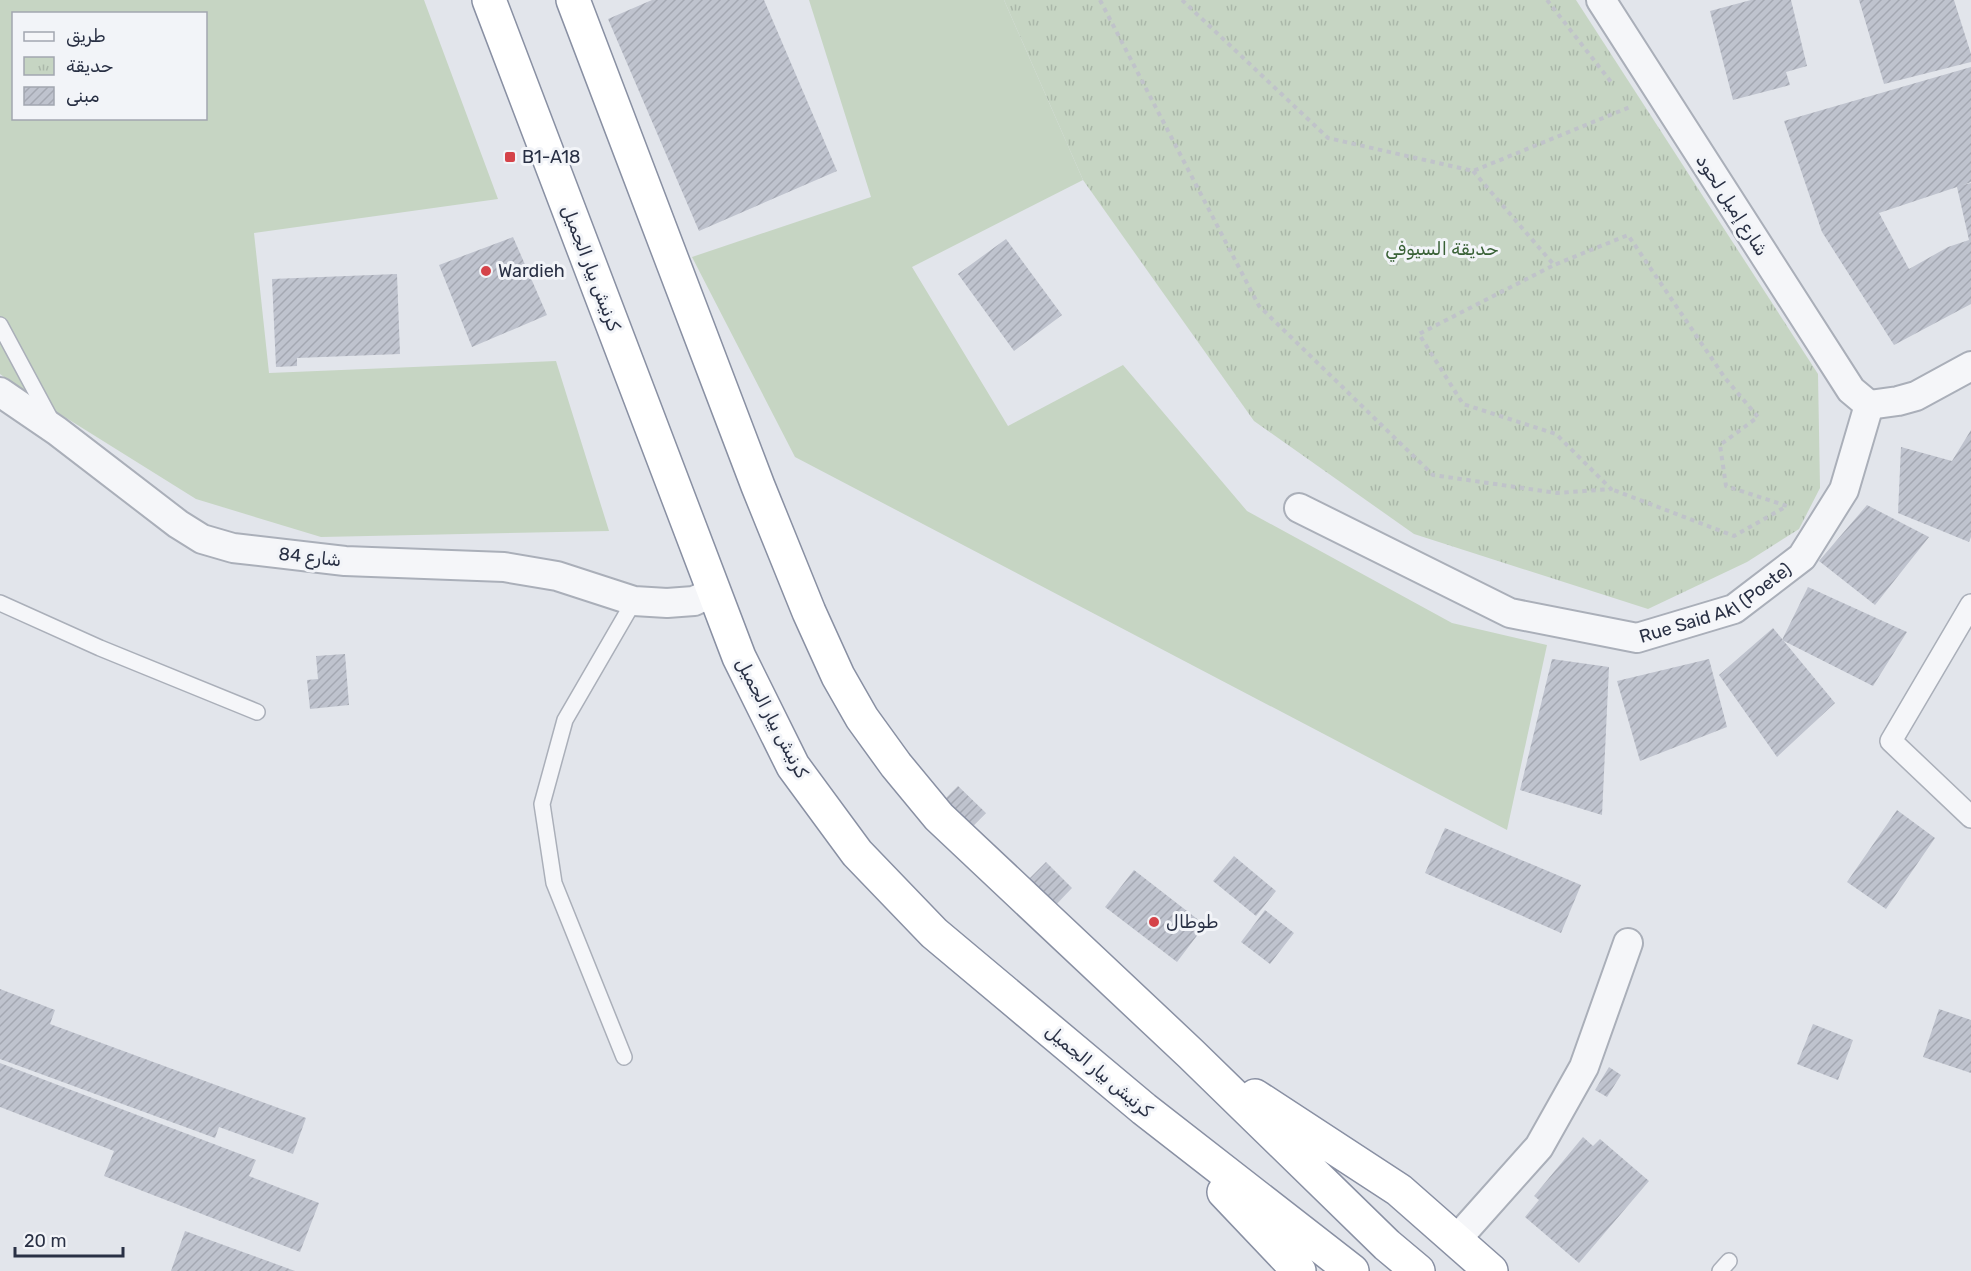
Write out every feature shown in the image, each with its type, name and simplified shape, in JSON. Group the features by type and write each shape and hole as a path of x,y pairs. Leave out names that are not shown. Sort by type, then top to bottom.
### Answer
{"highway":[{"name":"كرنيش بيار الجميل","path":"489,0 713,592 739,657 793,766 857,853 934,933 1144,1108 1349,1269"},
{"path":"573,0 809,612 838,676 862,718 896,765 939,817 1191,1054 1387,1245 1418,1271"},
{"path":"1191,1054 1399,1190 1491,1271"},
{"path":"1144,1108 1299,1271"}],"street":[{"name":"شارع إميل لحود","path":"1601,0 1851,390 1869,405"},
{"path":"1869,405 1916,396 1971,366"},
{"path":"0,392 57,431"},
{"name":"Rue Said Akl (Poete)","path":"1299,508 1510,613 1637,638 1734,609 1802,557 1844,490 1869,405"},
{"name":"شارع 84","path":"57,431 178,524 202,539 233,548 345,561 504,567 557,576 634,601 667,603 694,601 713,592"},
{"path":"1971,605 1891,741 1971,817"},
{"path":"1456,1240 1539,1147 1584,1067 1628,943"}],"lane":[{"name":"شارع 84","path":"0,325 57,431"},
{"path":"624,1057 554,883 542,804 565,720 634,601"},
{"path":"0,603 100,648 257,712"}],"path":[{"path":"1100,0 1259,306 1433,475 1557,493 1611,489"},
{"path":"1182,0 1328,138 1473,171 1630,106 1623,98"},
{"path":"1548,0 1617,89"},
{"path":"1473,171 1554,265"},
{"path":"1628,235 1725,378 1758,417 1720,445 1726,486 1787,506 1734,536 1611,489 1556,434 1463,404 1419,334 1554,265 1628,235"}],"green space":[{"path":"0,0 424,0 498,199 254,233 269,373 556,361 609,531 321,537 196,499 23,391 0,374"},
{"path":"809,0 1004,0 1083,180 912,267 1008,426 1123,365 1247,511 1452,623 1547,645 1507,830 795,457 692,257 871,197"},
{"name":"حديقة السيوفي","path":"1004,0 1576,0 1818,374 1820,488 1799,529 1747,562 1648,609 1414,534 1254,421 1083,180"}],"building":[{"path":"652,0 764,0 837,171 699,231 608,19"},
{"path":"1751,0 1791,0 1807,66 1786,72 1790,85 1733,100 1710,11"},
{"path":"1859,0 1954,0 1971,54 1971,62 1884,84"},
{"path":"1971,67 1971,182 1963,185 1971,183 1971,304 1894,345 1822,232 1784,121","holes":["1957,187 1969,240 1948,247 1909,269 1879,213"]},
{"path":"513,237 547,315 472,347 439,265"},
{"path":"1006,239 1062,315 1014,351 958,274"},
{"path":"397,274 400,354 297,358 297,366 276,367 272,279"},
{"path":"1971,430 1971,537 1969,542 1898,513 1901,447 1952,461"},
{"path":"1867,505 1929,537 1875,605 1819,561"},
{"path":"1808,587 1907,632 1873,686 1782,640"},
{"path":"1773,628 1835,703 1777,757 1719,675"},
{"path":"345,654 349,705 310,709 307,680 318,679 316,656"},
{"path":"1552,659 1609,667 1602,815 1520,790"},
{"path":"1709,659 1727,727 1640,761 1617,681"},
{"path":"958,786 986,813 965,834 937,807"},
{"path":"1897,810 1935,838 1886,909 1847,882"},
{"path":"1445,828 1581,885 1561,933 1425,873"},
{"path":"1234,856 1276,891 1256,916 1213,881"},
{"path":"1046,862 1072,888 1048,913 1021,887"},
{"path":"1134,870 1205,925 1177,962 1105,907"},
{"path":"1265,910 1294,933 1270,964 1241,942"},
{"path":"0,989 55,1010 50,1024 306,1118 293,1154 219,1127 215,1138 0,1059"},
{"path":"1939,1009 1971,1020 1971,1073 1923,1057"},
{"path":"1813,1024 1853,1040 1838,1080 1797,1064"},
{"path":"0,1063 256,1160 249,1176 319,1203 300,1252 104,1176 114,1151 0,1107"},
{"path":"1609,1067 1621,1075 1607,1097 1595,1090"},
{"path":"1583,1137 1593,1146 1600,1139 1649,1181 1579,1263 1525,1217 1539,1200 1534,1196"},
{"path":"185,1231 295,1271 171,1271"}],"place":[{"name":"B1-A18","path":"510,157"},
{"name":"Wardieh","path":"486,271"},
{"name":"طوطال","path":"1154,922"}]}
